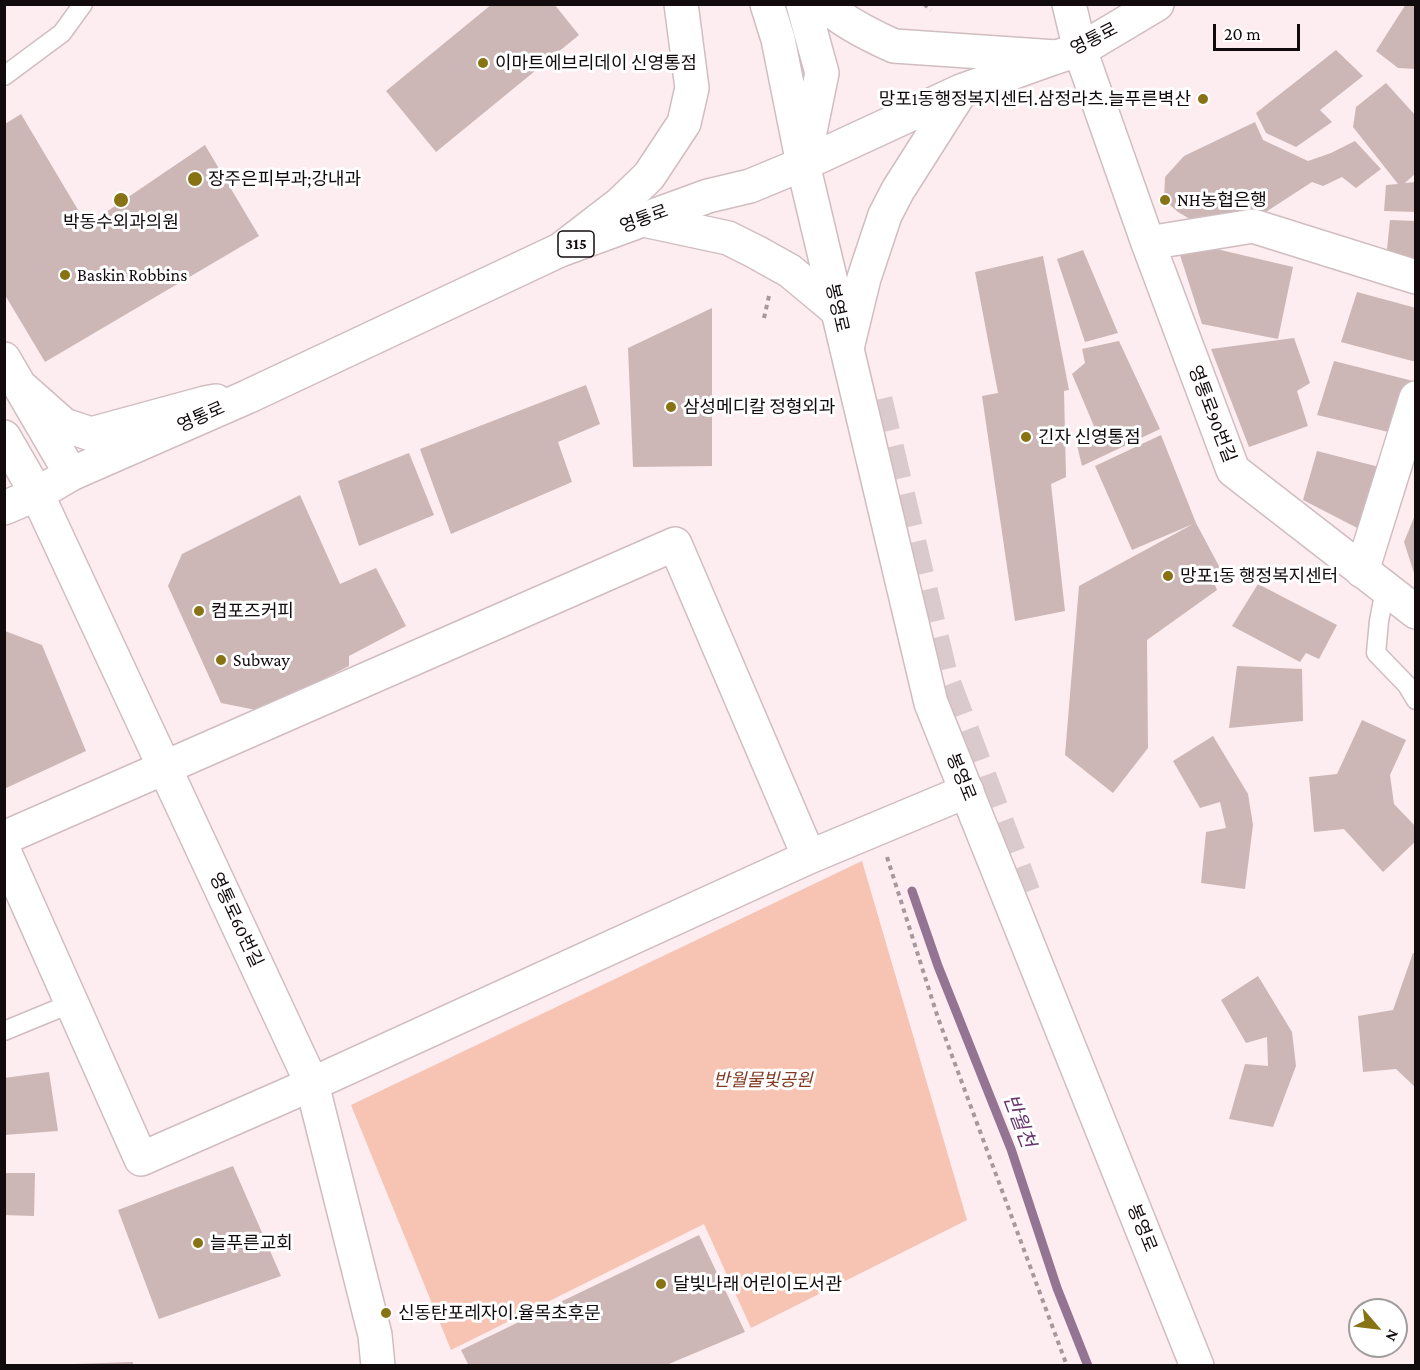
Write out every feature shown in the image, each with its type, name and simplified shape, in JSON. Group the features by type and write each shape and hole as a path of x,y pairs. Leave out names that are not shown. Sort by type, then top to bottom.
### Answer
{"main road":[{"path":"560,250 621,203 649,176 684,123 692,88 681,4"},
{"name":"봉영로","path":"767,4 778,39 803,164 931,703 1197,1365"},
{"path":"803,4 822,73 803,164"},
{"path":"823,4 835,15 894,46 1068,53"},
{"name":"영통로90번길","path":"1069,4 1068,53 1148,243 1233,470 1416,612"},
{"name":"영통로","path":"4,508 37,494 71,474 247,397 560,250 708,196 750,186 961,92 1068,53 1157,4"},
{"path":"847,348 864,278 885,215 898,190 961,92"},
{"path":"644,220 729,238 790,271 838,311"},
{"path":"1148,243 1253,226 1416,277"},
{"path":"12,372 64,425 91,434 205,403 247,397"},
{"path":"12,372 71,474"},
{"path":"1374,580 1416,398"},
{"name":"영통로60번길","path":"4,436 37,494 312,1084 375,1335 378,1365"},
{"path":"4,838 675,544 809,856"},
{"path":"4,851 141,1159 312,1084 809,856 967,791"}],"lane":[{"path":"4,76 62,33 83,4"},
{"path":"1374,580 1379,621 1376,653 1407,685 1416,700"},
{"path":"4,1031 72,1003"}],"path":[{"path":"924,4 931,10"},
{"path":"878,828 938,1018 1067,1365"}],"green space":[{"name":"반월물빛공원","path":"862,861 967,1220 751,1328 704,1224 451,1350 351,1105"}],"building":[{"name":"이마트에브리데이 신영통점","path":"492,4 554,4 579,35 436,152 386,91"},
{"path":"1406,4 1416,4 1416,69 1398,68 1376,51"},
{"path":"1336,50 1363,76 1320,110 1332,122 1296,147 1266,133 1256,113"},
{"path":"1386,83 1416,116 1416,173 1405,183 1416,182 1416,212 1384,211 1386,185 1398,184 1353,127 1356,107"},
{"path":"21,114 87,225 205,145 259,236 45,362 5,295 5,124"},
{"path":"1255,122 1263,140 1308,161 1355,141 1381,169 1356,188 1342,177 1323,186 1312,182 1241,228 1195,222 1164,200 1165,177 1184,156"},
{"path":"1390,220 1416,221 1416,262 1386,259"},
{"path":"1191,243 1293,267 1278,339 1202,324 1180,255"},
{"path":"1083,250 1118,333 1085,342 1057,259"},
{"name":"긴자 신영통점","path":"1043,256 1069,390 1064,391 1066,477 1051,484 1065,611 1015,621 982,396 998,393 975,272"},
{"path":"1357,292 1416,308 1416,362 1341,342"},
{"name":"삼성메디칼 정형외과","path":"712,308 712,466 633,467 628,348"},
{"path":"1294,338 1310,383 1297,391 1308,426 1249,447 1211,349"},
{"path":"1119,341 1160,429 1082,466 1075,437 1096,431 1072,374 1085,363 1082,349"},
{"path":"1334,361 1413,381 1397,434 1317,415"},
{"path":"586,385 600,424 558,442 572,482 451,534 420,449"},
{"path":"1161,435 1196,523 1220,568 1211,575 1217,590 1147,640 1148,748 1113,793 1065,755 1079,586 1193,524 1132,550 1095,466"},
{"path":"1317,451 1383,468 1363,531 1303,500"},
{"path":"409,453 434,515 359,546 338,481"},
{"path":"300,495 340,584 376,568 406,626 349,656 349,666 261,711 221,703 168,586 182,554"},
{"path":"1415,515 1416,576 1404,542"},
{"path":"1258,584 1337,625 1319,659 1306,653 1300,662 1232,626"},
{"path":"5,631 42,645 86,751 4,789"},
{"path":"1237,666 1302,669 1303,721 1229,728"},
{"path":"1362,720 1406,740 1390,775 1394,804 1416,827 1416,841 1383,872 1344,829 1314,832 1309,777 1337,774"},
{"path":"1213,736 1248,794 1253,825 1245,889 1201,883 1206,832 1226,828 1220,802 1200,808 1173,761"},
{"path":"1413,953 1416,954 1416,1088 1396,1069 1363,1072 1358,1016 1393,1010"},
{"path":"1258,976 1292,1032 1296,1066 1273,1127 1229,1119 1245,1064 1268,1066 1267,1037 1246,1043 1221,1000"},
{"path":"49,1072 58,1131 4,1135 4,1078"},
{"name":"늘푸른교회","path":"233,1166 281,1276 159,1319 118,1210"},
{"path":"4,1173 35,1173 34,1216 4,1215"},
{"name":"달빛나래 어린이도서관","path":"699,1235 745,1332 664,1366 469,1366 461,1350"},
{"path":"133,1362 133,1366 74,1366 74,1364"}],"waterway":[{"name":"반월천","path":"912,891 938,966 1011,1149 1057,1288 1088,1366"}],"tunnel":[{"path":"876,400 941,674 1024,893"}],"place":[{"name":"이마트에브리데이 신영통점","path":"483,63"},
{"name":"망포1동행정복지센터.삼정라츠.늘푸른벽산","path":"1203,99"},
{"name":"장주은피부과;강내과","path":"195,179"},
{"name":"박동수외과의원","path":"121,200"},
{"name":"NH농협은행","path":"1165,200"},
{"name":"Baskin Robbins","path":"65,275"},
{"name":"삼성메디칼 정형외과","path":"671,407"},
{"name":"긴자 신영통점","path":"1026,437"},
{"name":"망포1동 행정복지센터","path":"1168,576"},
{"name":"컴포즈커피","path":"199,611"},
{"name":"Subway","path":"221,660"},
{"name":"늘푸른교회","path":"198,1243"},
{"name":"달빛나래 어린이도서관","path":"661,1284"},
{"name":"신동탄포레자이.율목초후문","path":"386,1313"}]}
